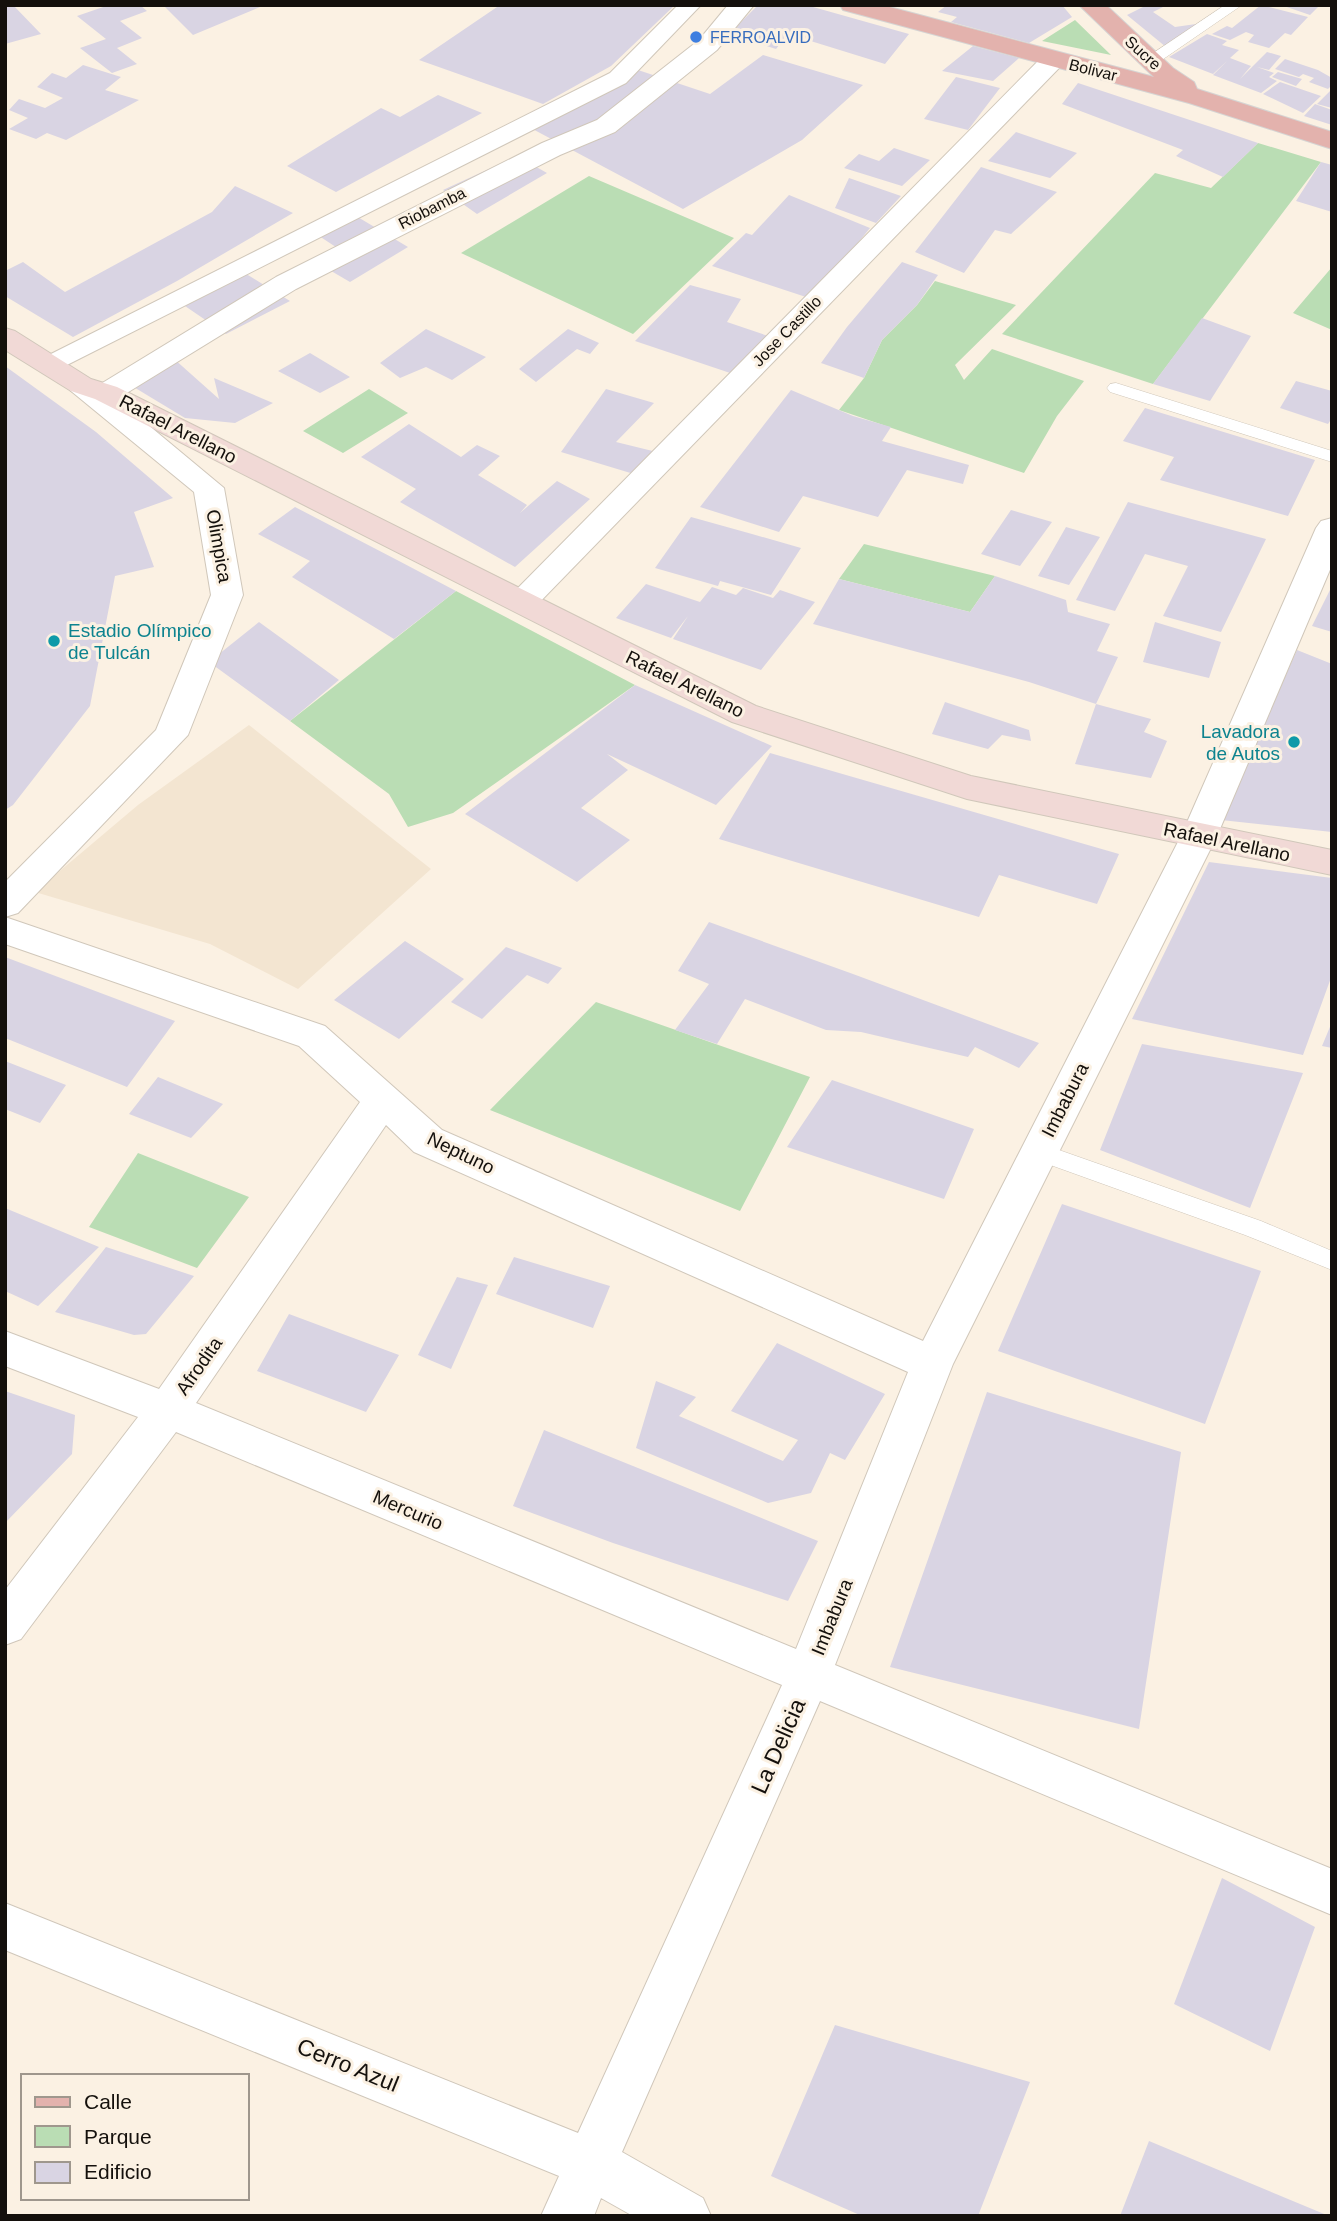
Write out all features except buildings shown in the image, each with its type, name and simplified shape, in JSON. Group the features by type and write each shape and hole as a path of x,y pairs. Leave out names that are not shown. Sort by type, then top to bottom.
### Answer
{"main road":[{"name":"Bolivar","path":"852,5 1198,97 1332,141"},
{"name":"Sucre","path":"1091,5 1151,61 1198,97"},
{"name":"Olimpica","path":"5,337 48,365 93,389"},
{"name":"Rafael Arellano","path":"93,389 744,714 967,787 1332,863"}],"street":[{"name":"Riobamba","path":"48,365 618,78 690,5"},
{"name":"Riobamba","path":"93,389 286,282 551,149 606,126 708,45 742,5"},
{"name":"Jose Castillo","path":"522,602 1053,60"},
{"name":"Olimpica","path":"5,904 171,735 228,595 209,488 93,389"},
{"name":"Imbabura","path":"808,1677 932,1364 1199,836 1332,528"},
{"name":"Neptuno","path":"5,930 312,1036 428,1141 932,1364"},
{"name":"Afrodita","path":"5,1625 168,1410 383,1100"},
{"name":"Mercurio","path":"5,1348 168,1410 808,1677"},
{"name":"La Delicia","path":"567,2216 808,1677 1332,1892"},
{"name":"Cerro Azul","path":"5,1926 590,2163 685,2216"}],"lane":[{"path":"1151,61 1236,5"},
{"path":"1116,388 1332,457"},
{"path":"1039,1152 1253,1228 1332,1261"}],"shaded area":[{"path":"249,725 431,869 298,989 210,944 35,892 138,805"}],"green space":[{"path":"1075,20 1111,55 1042,41"},
{"path":"1258,143 1321,162 1153,384 1002,334 1155,173 1211,188"},
{"path":"589,176 734,238 633,334 461,253"},
{"path":"1332,267 1332,330 1293,313"},
{"path":"935,281 1016,305 955,365 964,380 992,349 1084,381 1057,416 1024,473 839,410 864,378 882,340 917,305"},
{"path":"369,389 408,413 343,453 303,431"},
{"path":"864,544 995,576 970,612 839,579"},
{"path":"456,591 635,685 453,813 408,827 389,794 290,721"},
{"path":"596,1002 810,1077 740,1211 490,1110"},
{"path":"138,1153 249,1197 197,1268 89,1227"}],"place":[{"name":"FERROALVID","path":"696,37"},
{"name":"Estadio Olímpico de Tulcán","path":"54,641"},
{"name":"Lavadora de Autos","path":"1294,742"}]}
